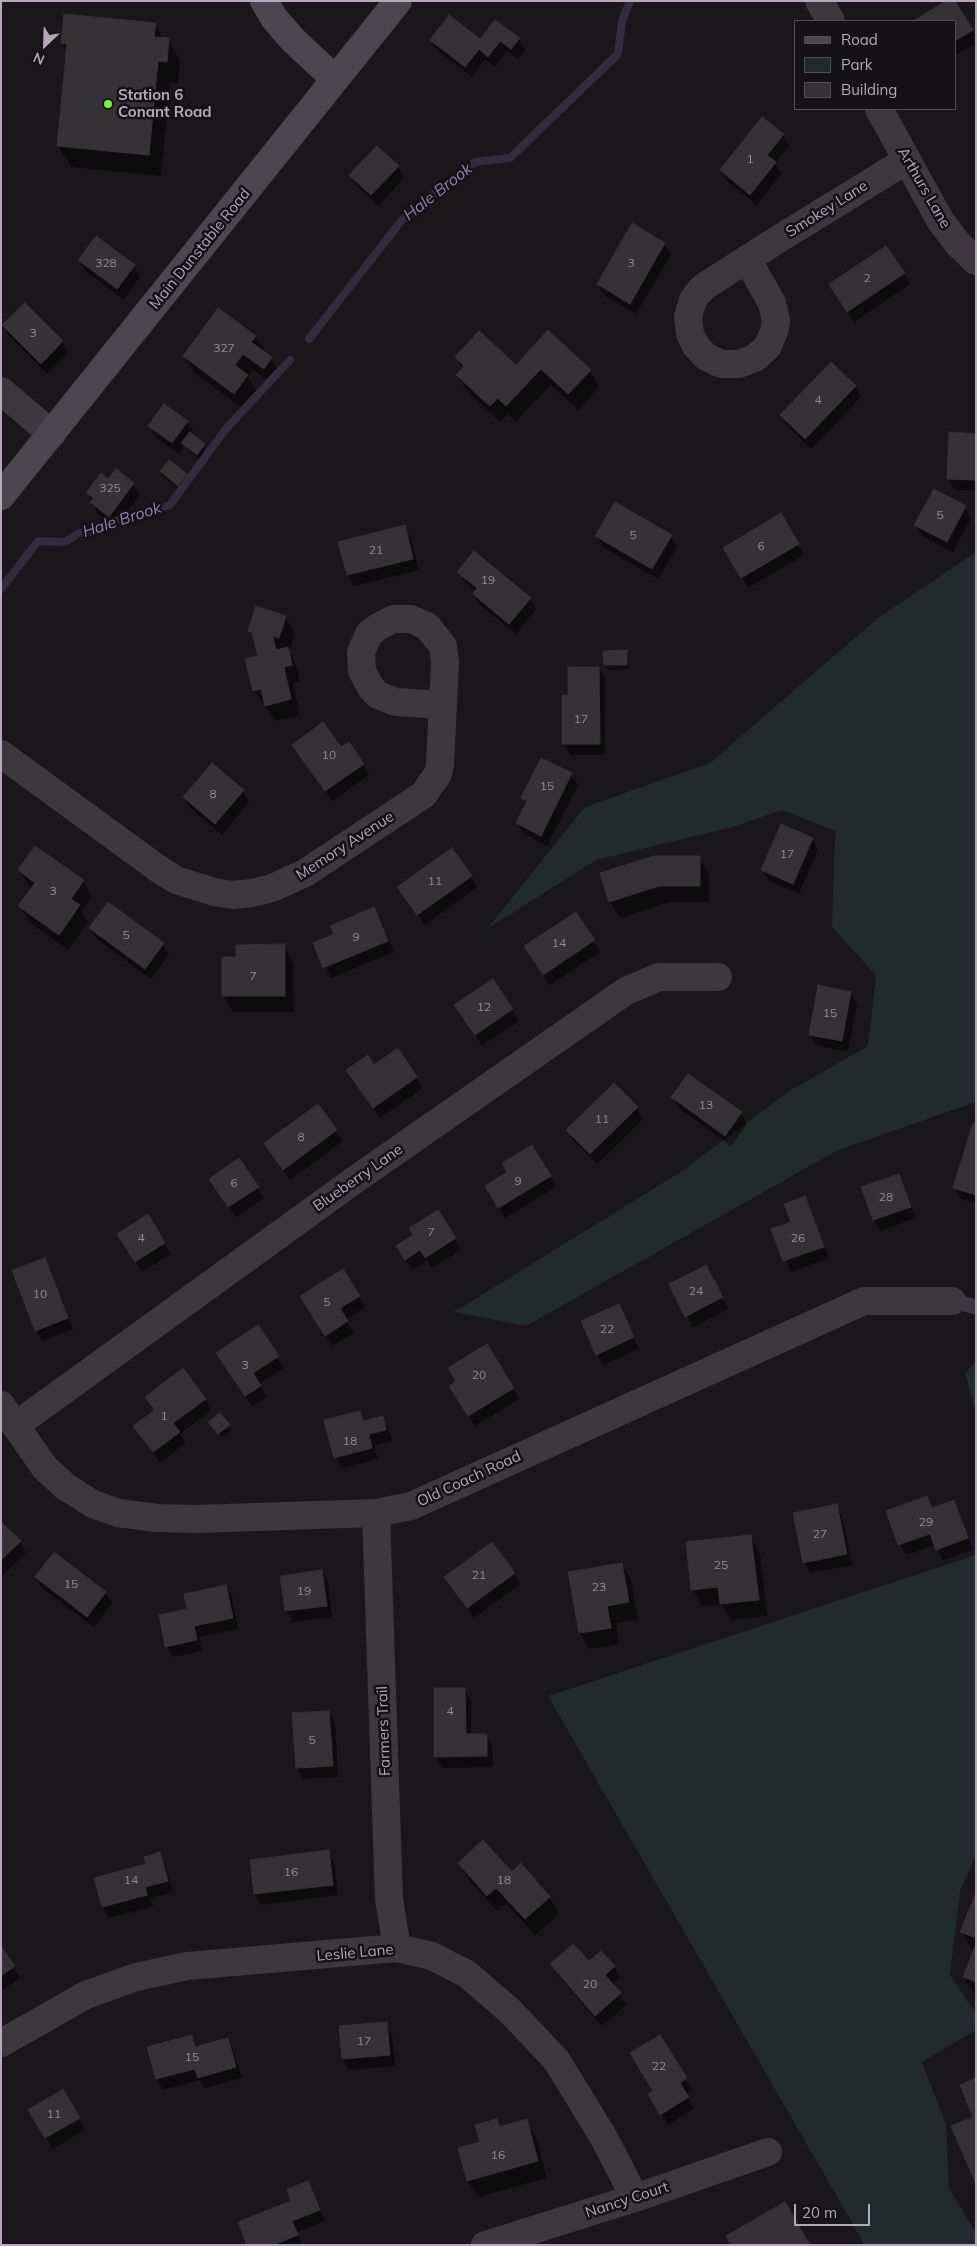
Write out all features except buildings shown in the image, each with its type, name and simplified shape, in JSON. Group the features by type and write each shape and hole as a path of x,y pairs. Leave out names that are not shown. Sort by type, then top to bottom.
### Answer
{"main road":[{"path":"264,1 274,18 293,40 335,79"},
{"name":"Main Dunstable Road","path":"1,496 398,1"}],"street":[{"path":"820,1 830,20"},
{"name":"Arthurs Lane","path":"880,110 940,220 958,244 976,261"},
{"name":"Smokey Lane","path":"747,259 908,160"},
{"path":"1,391 52,434"},
{"name":"Memory Avenue","path":"1,754 168,875 214,892 233,895 252,893 272,888 305,873 429,789 438,774 440,764 443,705"},
{"name":"Blueberry Lane","path":"8,1415 70,1384 348,1185 626,991 659,976 718,977"},
{"name":"Old Coach Road","path":"8,1415 45,1468 66,1487 93,1504 118,1513 157,1518 197,1519 376,1513 411,1506 864,1301 964,1304"},
{"name":"Farmers Trail","path":"376,1513 389,1899 397,1948"},
{"name":"Leslie Lane","path":"1,2043 86,1995 136,1977 187,1966 397,1948 432,1956 467,1974 512,2012 557,2061 604,2138 635,2198"},
{"name":"Nancy Court","path":"484,2245 635,2198 768,2152"}],"green space":[{"path":"976,552 976,1102 838,1150 526,1326 454,1312 679,1173 791,1090 868,1046 876,975 832,927 835,831 782,810 732,827 596,860 487,929 585,807 710,763 878,618"},
{"path":"976,1361 976,1412 965,1373"},
{"path":"976,1555 976,1855 960,1891 950,1975 976,2013 976,2030 922,2062 946,2125 949,2188 976,2233 976,2245 865,2245 548,1696"}],"waterway":[{"name":"Hale Brook","path":"309,339 402,220 475,162 510,158 618,54 622,21 630,1"},
{"name":"Hale Brook","path":"1,589 38,541 65,542 79,533 95,532 115,521 170,505 225,430 290,360"}],"place":[{"name":"Station 6 Conant Road","path":"108,104"}]}
